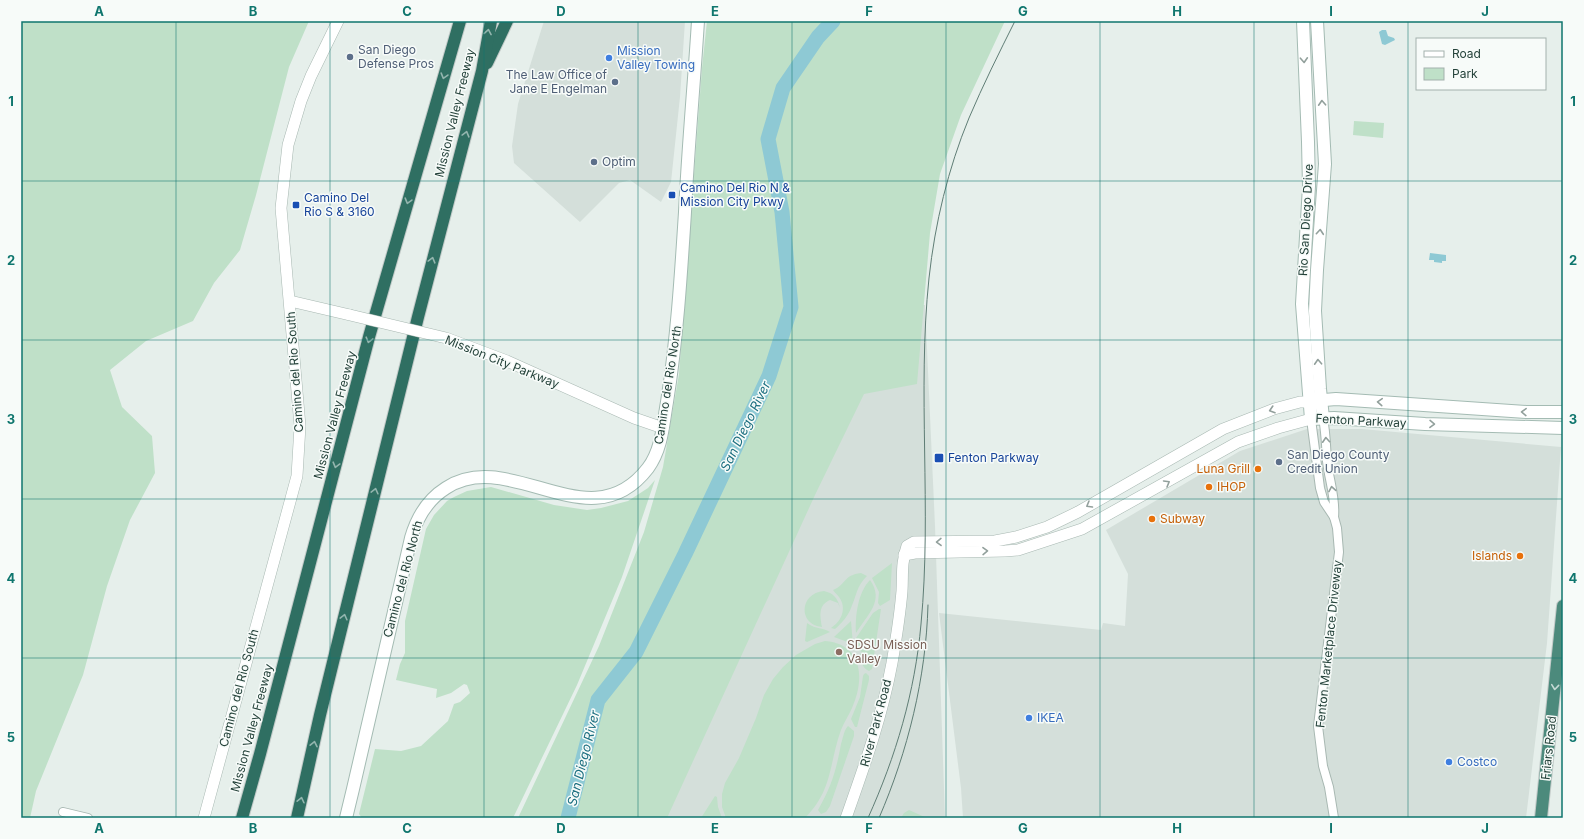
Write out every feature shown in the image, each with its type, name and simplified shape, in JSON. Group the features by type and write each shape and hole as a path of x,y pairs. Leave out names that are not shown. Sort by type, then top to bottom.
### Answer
{"highway":[{"name":"Mission Valley Freeway","path":"242,818 369,337 459,21"},
{"name":"Mission Valley Freeway","path":"297,818 322,708 418,317 482,71 491,21"},
{"path":"482,71 507,21"},
{"name":"Friars Road","path":"1541,818 1563,606"}],"main road":[{"name":"Camino del Rio North","path":"346,818 411,538 415,524 425,507 435,496 450,486 476,477 504,479 562,495 585,499 603,497 628,488 647,469 654,458 659,446 663,428 671,377 680,293 698,21"},
{"name":"Rio San Diego Drive","path":"1303,21 1309,186 1302,304 1317,418"},
{"name":"Rio San Diego Drive","path":"1315,401 1315,311 1325,164 1317,21"},
{"path":"1308,163 1325,164"},
{"name":"Fenton Parkway","path":"1315,401 1336,399 1526,412 1563,412"},
{"name":"Fenton Parkway","path":"1317,418 1425,424 1563,428"}],"street":[{"name":"Camino del Rio South","path":"204,818 297,476 300,426 281,208 288,145 301,101 338,21"},
{"name":"Mission City Parkway","path":"290,301 446,338 507,361 634,418 663,428"},
{"name":"Fenton Parkway","path":"1315,401 1300,402 1274,409 1223,429 1078,512 1047,526 1016,537 995,540 914,542 907,546 904,555 915,553 1018,550 1082,529 1238,442 1278,428 1317,418"},
{"name":"Fenton Marketplace Driveway","path":"1317,418 1320,488 1324,502 1334,516"},
{"name":"Fenton Marketplace Driveway","path":"1317,418 1326,434 1327,462 1335,507 1334,516 1337,528 1339,552 1318,726 1323,766 1329,787 1334,818"},
{"path":"953,552 960,546 971,541"},
{"name":"River Park Road","path":"846,818 868,758 885,697 898,623 902,591 902,561 904,555"},
{"path":"63,812 88,818"}],"shaded area":[{"path":"544,21 685,21 680,97 671,182 661,202 630,180 619,183 580,222 514,163 512,146 518,104"},
{"name":"SDSU Mission Valley","path":"880,303 925,305 935,526 945,818 663,818"},
{"path":"1307,429 1362,429 1561,447 1547,643 1526,818 963,818 961,788 939,613 1101,630 1103,623 1125,626 1128,574 1106,530 1240,451"}],"green space":[{"path":"21,21 309,21 289,67 256,195 240,250 214,283 193,321 146,341 110,370 122,407 152,436 155,473 130,520 107,586 83,675 36,791 30,818 21,818"},
{"path":"707,21 1005,21 961,115 940,174 930,233 917,384 864,394 815,495 667,818 518,818 599,646 644,532 663,467 679,374 702,68"},
{"path":"1354,121 1384,123 1383,138 1353,135"},
{"path":"655,480 622,577 577,685 513,818 362,818 359,814 375,749 401,751 421,746 448,721 454,704 460,702 470,693 467,685 464,684 451,693 436,698 437,689 396,680 400,664 405,653 405,621 426,529 434,515 447,501 454,497 467,491 491,487 554,505 587,510 601,508 628,501 648,488"},
{"path":"892,563 890,600 880,606 878,603 879,592 872,578"},
{"path":"861,573 867,576 859,588 848,614 835,629 831,628 838,622 843,610 841,601 833,590 851,576"},
{"path":"870,580 876,595 875,601 873,608 856,633 858,605 863,591"},
{"path":"824,591 835,596 838,601 840,608 838,603 830,600 823,605 820,615 822,627 814,625 809,621 805,615 805,609 806,603 810,597 816,593"},
{"path":"881,609 872,669 869,671 864,667 859,656 862,652 858,650 856,638 873,613"},
{"path":"851,621 853,645 834,637"},
{"path":"807,623 830,632 807,642 805,641"},
{"path":"825,641 838,644 847,649 854,656 858,665 859,686 852,708 841,730 826,787 821,797 805,818 726,818 722,807 722,794 725,783 739,758 764,695 773,679 796,655 815,644"},
{"path":"866,673 869,676 869,680 857,727 855,727 851,719 860,697 863,676"},
{"path":"848,726 854,731 854,736 830,806 826,812 821,814 818,810 833,778 841,744"},
{"path":"715,796 717,797 718,807 722,818 701,818"},
{"path":"909,810 927,818 901,818 904,813"}],"water":[{"path":"1386,30 1388,36 1394,38 1395,40 1385,45 1382,44 1379,32"},
{"path":"1430,253 1446,255 1446,261 1442,261 1442,263 1429,260"}],"waterway":[{"name":"San Diego River","path":"568,818 598,700 636,652 685,554 769,376 791,307 782,212 768,139 783,88 818,37 833,21"}],"tram line":[{"path":"868,818 887,771 903,723 914,674 921,624 925,538 924,364 929,278 935,237 943,196 961,137 980,93 1015,21"},
{"path":"879,818 899,767 914,714 924,660 928,605"}],"place":[{"name":"San Diego Defense Pros","path":"350,57"},
{"name":"Mission Valley Towing","path":"609,58"},
{"name":"The Law Office of Jane E Engelman","path":"615,82"},
{"name":"Optim","path":"594,162"},
{"name":"Camino Del Rio N & Mission City Pkwy","path":"672,195"},
{"name":"Camino Del Rio S & 3160","path":"296,205"},
{"name":"Fenton Parkway","path":"939,458"},
{"name":"San Diego County Credit Union","path":"1279,462"},
{"name":"Luna Grill","path":"1258,469"},
{"name":"IHOP","path":"1209,487"},
{"name":"Subway","path":"1152,519"},
{"name":"Islands","path":"1520,556"},
{"name":"SDSU Mission Valley","path":"839,652"},
{"name":"IKEA","path":"1029,718"},
{"name":"Costco","path":"1449,762"}]}
